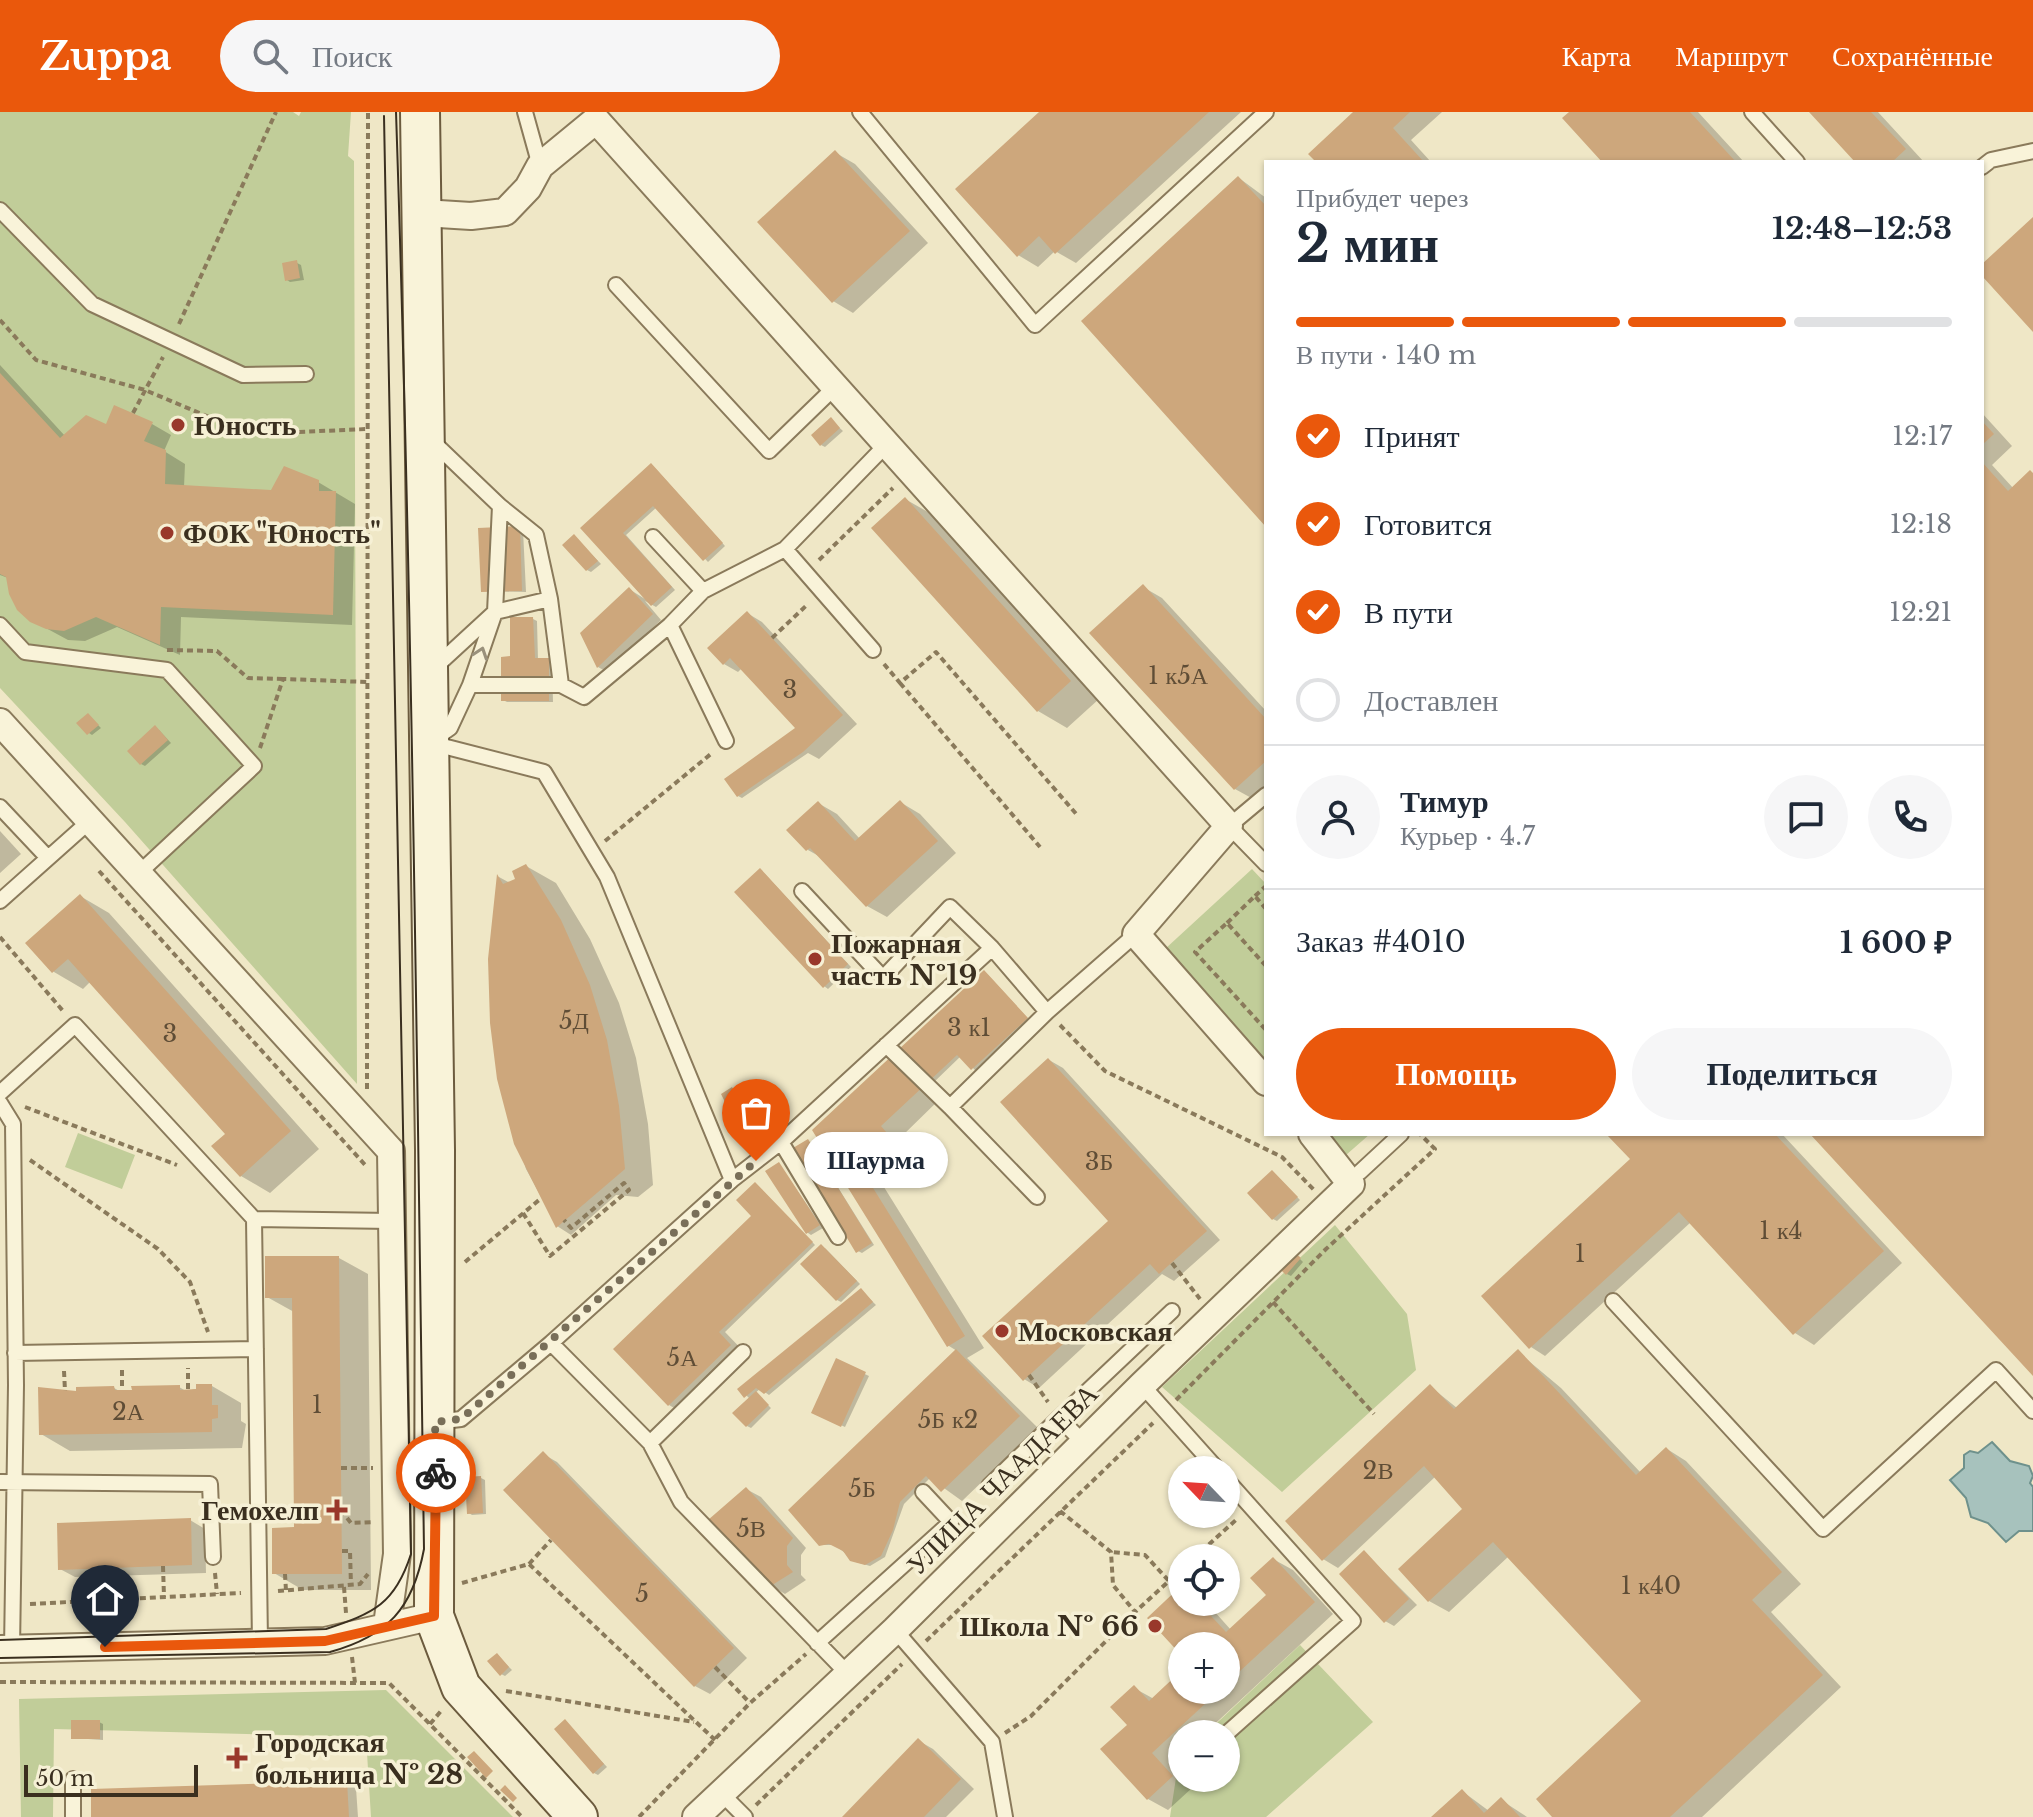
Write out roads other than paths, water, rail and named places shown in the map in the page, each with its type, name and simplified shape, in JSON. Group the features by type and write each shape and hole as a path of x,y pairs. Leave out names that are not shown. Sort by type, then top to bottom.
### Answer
{"street":[{"path":"420,112 435,1150 434,1616 461,1687 578,1817"},
{"path":"423,213 471,216 505,212 528,188 540,166 592,116 1229,826 1136,934 1264,1080"},
{"path":"0,722 92,819 391,1151 397,1554 387,1625"},
{"path":"1314,1136 1356,1178"},
{"path":"391,1151 435,1150"},
{"name":"УЛИЦА ЧААДАЕВА","path":"696,1817 895,1630 1356,1178"},
{"path":"6,1649 325,1641 434,1616"}],"lane":[{"path":"525,112 540,166"},
{"path":"860,112 1035,325 1266,112"},
{"path":"1752,112 1795,160"},
{"path":"1984,165 1991,160 2033,151"},
{"path":"0,210 92,304 243,375 306,374"},
{"path":"616,285 769,451 835,387"},
{"path":"423,432 500,506 536,535 550,599 561,685"},
{"path":"470,685 561,685 584,697 670,625 703,591 785,549 886,445"},
{"path":"430,742 450,728 470,685 495,612 500,506"},
{"path":"653,537 703,591"},
{"path":"785,549 873,650"},
{"path":"430,672 495,612 550,599"},
{"path":"0,625 25,652 167,670 254,766 139,873"},
{"path":"670,625 726,741"},
{"path":"430,742 544,772 607,877 732,1180"},
{"path":"1264,797 1229,826 1264,862"},
{"path":"0,807 48,858"},
{"path":"0,901 92,819"},
{"path":"802,891 883,978 950,907 992,948 1047,1012"},
{"path":"950,1107 1047,1012 1136,934"},
{"path":"435,1422 461,1419 551,1343 732,1180 781,1142 992,948"},
{"path":"0,1093 75,1025 254,1219 260,1642"},
{"path":"886,1045 1037,1197"},
{"path":"6,1649 14,1605 8,1482 8,1385 15,1353 6,1279 13,1147 13,1124 7,1103"},
{"path":"1356,1178 1399,1136"},
{"path":"781,1142 838,1237"},
{"path":"254,1219 392,1221"},
{"path":"1613,1301 1823,1529 1996,1370 2033,1411"},
{"path":"989,1486 1172,1311"},
{"path":"551,1343 650,1443 681,1502 848,1674"},
{"path":"15,1353 256,1349"},
{"path":"650,1443 743,1352"},
{"path":"1142,1385 1206,1456"},
{"path":"1059,1418 1084,1443"},
{"path":"8,1482 210,1484 213,1557"},
{"path":"817,1643 951,1522 923,1492"},
{"path":"1240,1494 1353,1621 1240,1722"},
{"path":"895,1630 992,1742 1005,1817"},
{"path":"73,1779 73,1817"},
{"path":"721,1793 744,1817"}],"water":[{"path":"1992,1442 2010,1461 2029,1466 2033,1476 2030,1483 2033,1487 2033,1531 2019,1531 2006,1542 1988,1523 1971,1517 1966,1498 1950,1480 1964,1468 1964,1455 1970,1451 1978,1453"}],"tram line":[{"path":"0,1658 330,1652 368,1637 395,1617 413,1588 419,1570 424,1549 416,1010 396,112"},
{"path":"0,1640 326,1629 357,1618 380,1604 398,1585 411,1554 384,116"}],"place":[{"name":"Юность","path":"178,425"},
{"name":"ФОК \"Юность\"","path":"167,533"},
{"name":"Пожарная часть №19","path":"815,959"},
{"name":"Шаурма","path":"756,1161"},
{"name":"Московская","path":"1002,1331"},
{"name":"Гемохелп","path":"337,1510"},
{"name":"Школа № 66","path":"1155,1626"},
{"name":"Городская больница № 28","path":"237,1758"}]}
